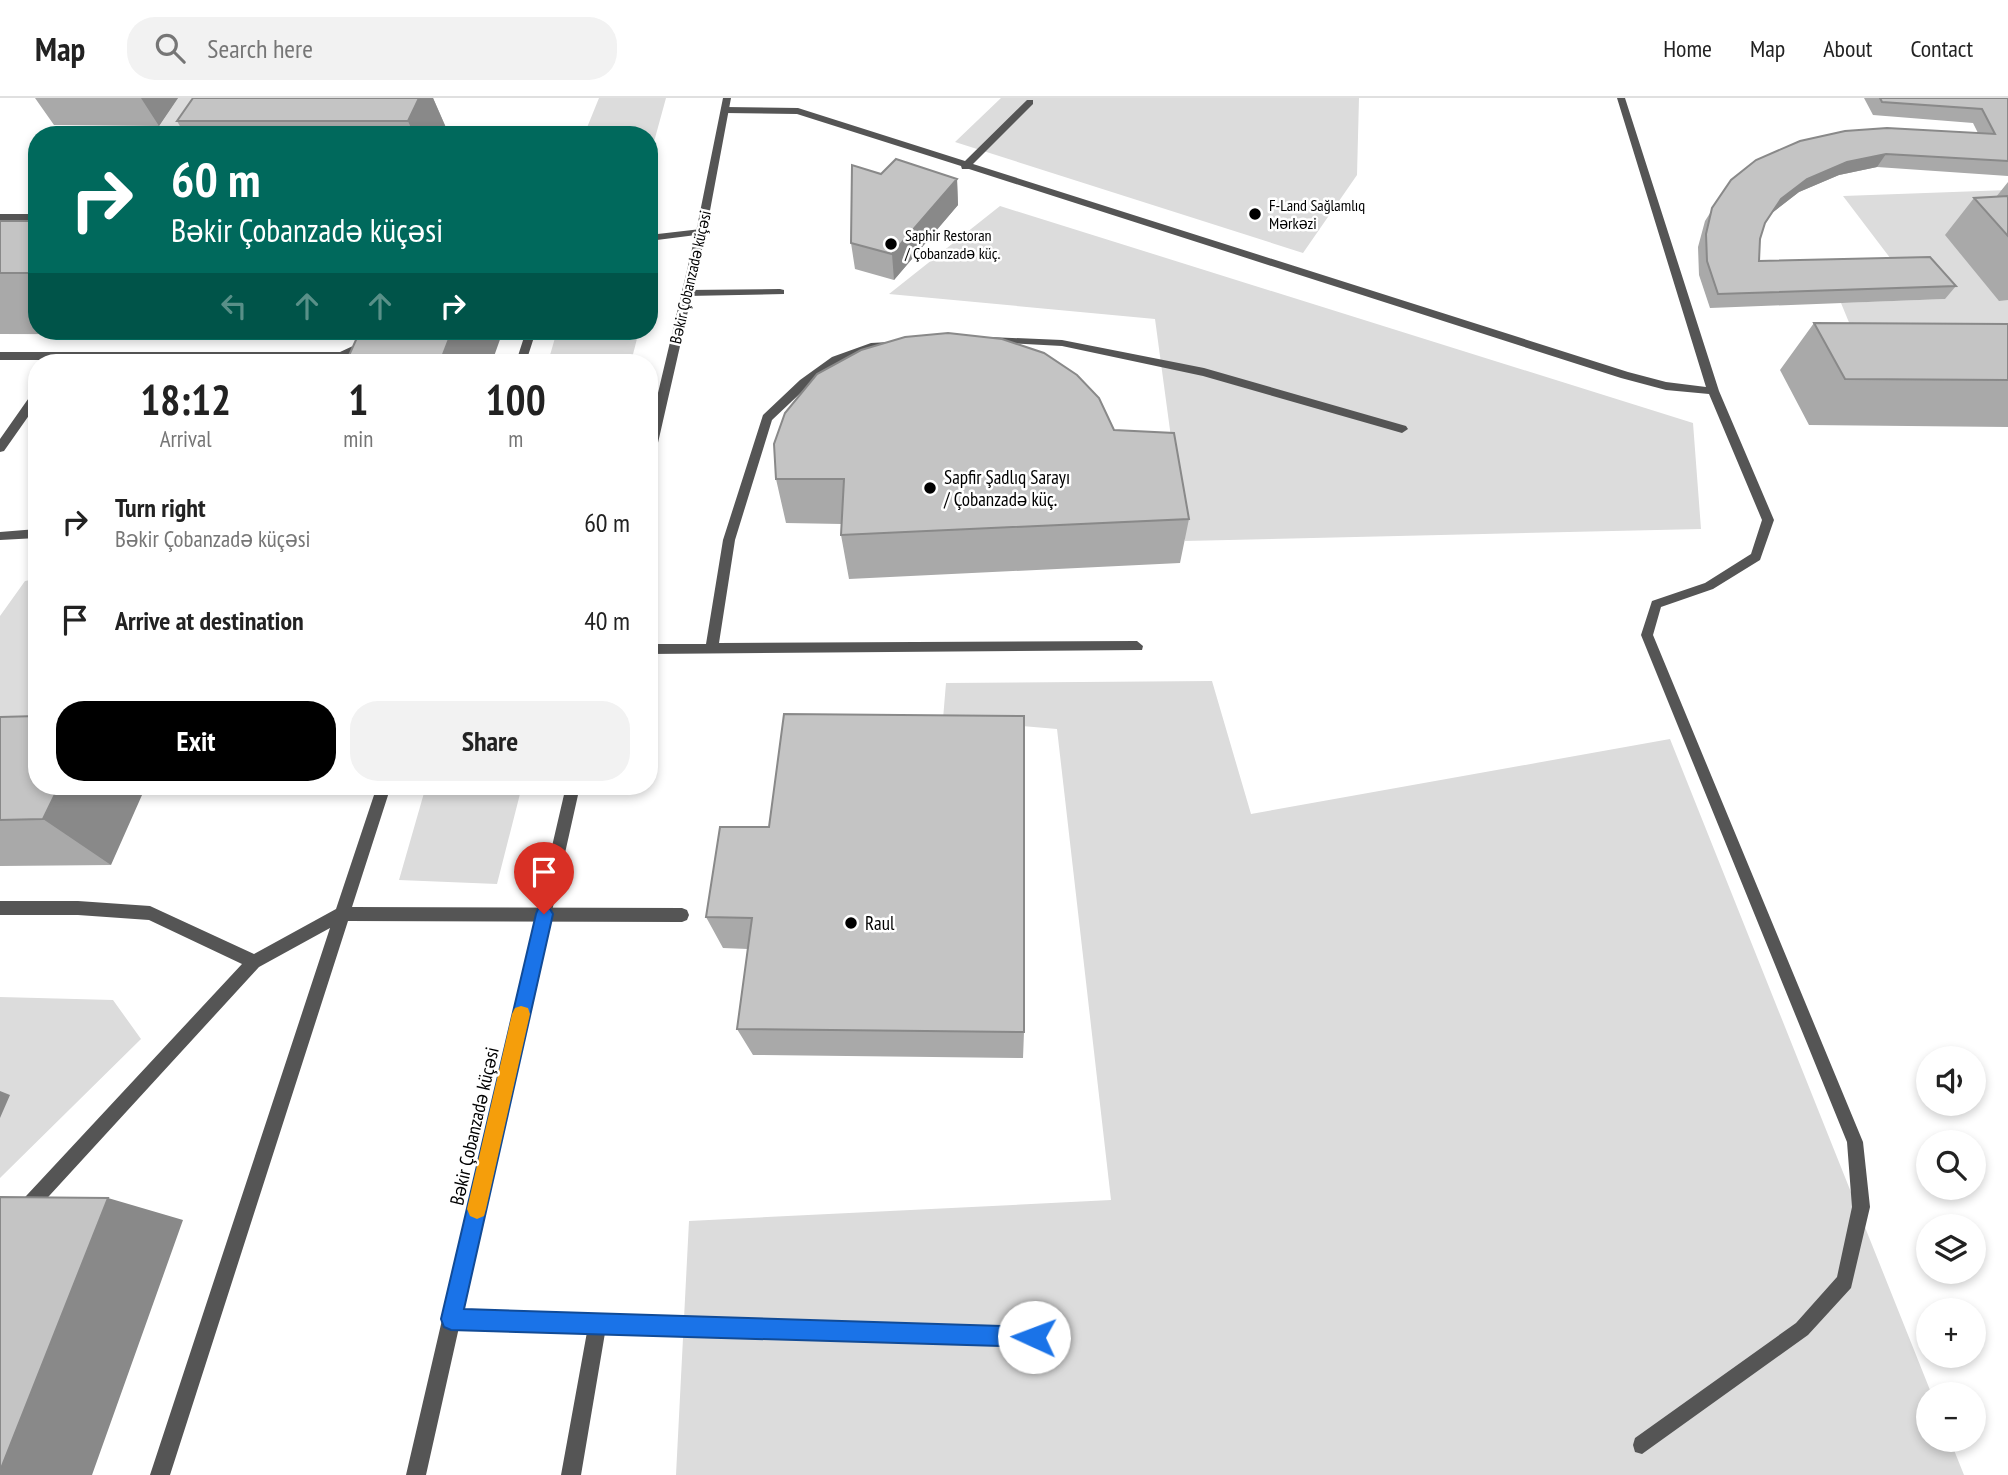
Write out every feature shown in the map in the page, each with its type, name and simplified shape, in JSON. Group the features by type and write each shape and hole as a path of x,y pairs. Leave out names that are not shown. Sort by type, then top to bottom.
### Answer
{"street":[{"name":"Bəkir Çobanzadə küçəsi","path":"658,417 701,232 727,98"},
{"path":"1621,98 1713,391 1768,520 1756,557 1709,586 1656,604 1647,635 1855,1142 1861,1207 1845,1282 1802,1329 1642,1445"},
{"path":"965,167 1030,102"},
{"path":"725,110 798,111 965,167 1625,375 1665,386 1713,391"},
{"path":"0,217 28,217"},
{"path":"658,237 701,232"},
{"path":"687,293 780,292"},
{"path":"349,354 376,340"},
{"path":"977,341 1062,343 1204,372 1402,429"},
{"path":"712,649 729,540 766,418 804,383 836,360 871,347 897,345"},
{"path":"0,356 28,357"},
{"path":"0,448 28,408"},
{"path":"0,536 28,534"},
{"path":"658,649 1137,646"},
{"path":"160,1475 381,795"},
{"name":"Bəkir Çobanzadə küçəsi","path":"415,1475 571,795"},
{"path":"0,908 78,908 149,913 254,962"},
{"path":"0,1237 254,962 342,914 682,915"},
{"path":"451,1319 1034,1337"},
{"path":"571,1475 598,1324"}],"shaded area":[{"path":"178,98 251,98 234,126 159,126"},
{"path":"599,98 666,98 658,127 588,126"},
{"name":"F-Land Sağlamlıq Mərkəzi","path":"1001,98 1359,98 1357,175 1303,253 955,142"},
{"path":"2008,190 2008,340 1855,337 1841,303 1945,299 1900,271 1843,196"},
{"path":"1000,206 1693,423 1701,529 1185,541 1155,319 889,294"},
{"path":"554,340 637,340 633,354 550,354"},
{"path":"28,580 28,768 0,768 0,616"},
{"path":"1212,681 1251,814 1670,739 1916,1355 1916,1368 1921,1368 1927,1382 1916,1382 1916,1452 1955,1452 1964,1475 676,1475 689,1221 1111,1200 1057,729 943,719 946,683"},
{"path":"423,795 520,795 497,884 399,880"},
{"path":"0,997 113,1000 141,1039 0,1178"}],"building":[{"path":"193,98 419,98 408,121 177,121"},
{"path":"1880,98 2008,98 2008,161 1886,154 1847,162 1807,179 1781,199 1765,223 1760,239 1759,261 1930,257 1956,286 1718,294 1707,261 1706,234 1712,208 1731,180 1756,160 1800,141 1845,131 1887,128 1995,134 1982,109 1882,102"},
{"path":"896,159 957,179 892,254 851,243 852,165 881,174"},
{"path":"2008,196 2008,236 1974,198"},
{"path":"0,221 28,221 28,273 0,273"},
{"path":"1814,323 2008,324 2008,380 1845,379"},
{"path":"948,333 1002,339 1044,353 1077,375 1099,398 1114,430 1174,433 1189,519 841,535 844,479 776,479 774,444 785,413 817,374 861,350 905,337"},
{"path":"356,340 449,340 443,354 350,354"},
{"path":"784,714 1024,716 1024,1032 737,1029 752,918 706,917 720,827 769,827"},
{"path":"28,716 28,795 55,795 43,819 0,820 0,717"},
{"path":"0,1197 108,1198 0,1471"}],"slow traffic":[{"path":"477,1209 521,1014"}],"place":[{"name":"F-Land Sağlamlıq Mərkəzi","path":"1255,214"},
{"name":"Saphir Restoran / Çobanzadə küç.","path":"891,244"},
{"name":"Sapfir Şadlıq Sarayı / Çobanzadə küç.","path":"930,488"},
{"name":"Raul","path":"851,923"}],"route":[{"path":"544,914 451,1319 1034,1337"}]}
